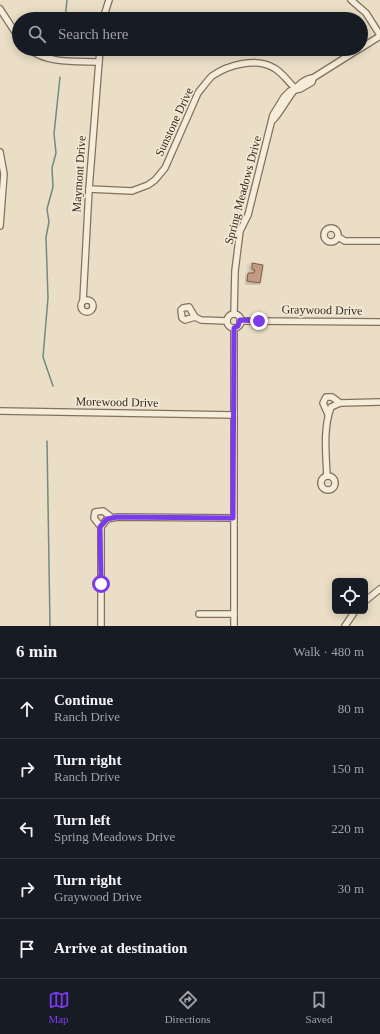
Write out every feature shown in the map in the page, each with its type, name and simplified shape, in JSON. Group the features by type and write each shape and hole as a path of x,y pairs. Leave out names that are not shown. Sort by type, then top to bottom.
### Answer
{"street":[{"path":"105,12 109,0"},
{"path":"351,0 365,12"},
{"path":"0,9 12,27"},
{"path":"368,16 380,35"},
{"name":"Spring Meadows Drive","path":"368,43 380,35"},
{"path":"44,56 53,59 99,62"},
{"name":"Maymont Drive","path":"83,301 89,189 99,56"},
{"name":"Spring Meadows Drive","path":"234,314 235,271 240,231 248,215 273,120 273,115 279,103 290,91 296,89 309,78 313,78 347,56"},
{"name":"Sunstone Drive","path":"89,189 132,190 148,185 155,180 165,168 198,93 207,82 220,72 246,63 263,63 278,70 296,89"},
{"path":"0,152 4,174 0,226"},
{"path":"338,237 345,241 380,241"},
{"path":"227,321 230,316 234,314 239,317 240,320 238,326 234,328"},
{"path":"194,317 201,320 227,321"},
{"name":"Graywood Drive","path":"240,320 380,322"},
{"path":"227,321 228,325 234,328"},
{"path":"234,328 234,626"},
{"path":"328,414 323,403 326,397 332,396 340,403"},
{"path":"327,476 326,444 328,414 333,405 340,403 380,402"},
{"name":"Morewood Drive","path":"0,411 234,415"},
{"path":"101,626 100,527 94,518 95,512 103,511 110,517"},
{"path":"100,527 104,521 110,517 233,518"},
{"path":"368,599 380,589"},
{"path":"199,614 234,614"},
{"path":"345,626 353,614"}],"building":[{"path":"252,263 263,265 260,283 247,281 248,273 254,273 255,270 252,269"}],"waterway":[{"path":"66,12 67,0"},
{"path":"53,386 43,357 48,298 46,237 49,222 47,209 53,187 52,168 56,153 54,134 60,77"},
{"path":"47,441 50,626"}],"route":[{"path":"101,584 100,527 104,521 110,517 233,518 234,328 238,326 240,320 259,321"}]}
